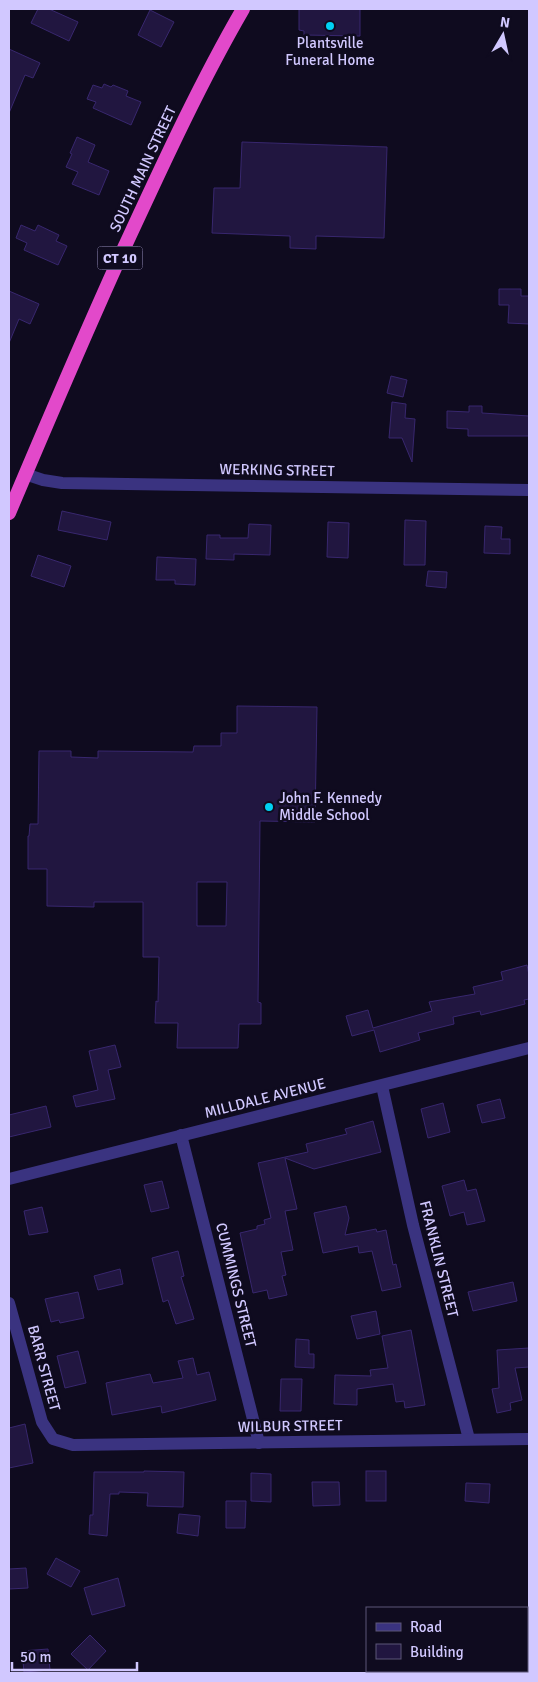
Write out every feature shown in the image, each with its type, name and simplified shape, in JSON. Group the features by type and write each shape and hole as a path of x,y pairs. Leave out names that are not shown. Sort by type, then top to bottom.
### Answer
{"highway":[{"name":"SOUTH MAIN STREET","path":"9,513 96,309 146,201 205,78 243,9"}],"street":[{"name":"WERKING STREET","path":"25,474 43,480 62,483 529,490"},
{"name":"MILLDALE AVENUE","path":"9,1178 529,1048"},
{"name":"FRANKLIN STREET","path":"382,1086 413,1225 469,1439"},
{"name":"CUMMINGS STREET","path":"181,1135 259,1443"},
{"name":"BARR STREET","path":"9,1303 42,1422 53,1439"},
{"name":"WILBUR STREET","path":"53,1439 73,1445 529,1439"}],"building":[{"path":"38,9 49,9 78,22 69,41 31,23"},
{"name":"Plantsville Funeral Home","path":"299,9 360,9 360,36 304,35 304,31 299,30"},
{"path":"150,10 174,22 161,47 138,35"},
{"path":"9,49 40,63 33,78 25,75 9,113"},
{"path":"104,84 111,87 113,85 128,91 126,96 141,102 131,125 93,108 96,102 87,99 93,85 102,88"},
{"path":"77,137 95,145 88,162 109,171 99,195 72,184 78,172 66,167"},
{"path":"242,142 387,147 384,238 316,236 316,249 290,248 290,236 212,233 214,188 240,188"},
{"path":"21,225 35,231 38,225 59,235 56,241 67,246 58,265 24,250 27,243 16,238"},
{"path":"499,289 521,289 521,296 529,296 529,324 508,323 509,305 499,305"},
{"path":"9,291 39,304 30,324 19,319 9,343"},
{"path":"391,376 407,380 403,397 387,393"},
{"path":"392,402 406,404 405,418 415,419 412,462 402,438 389,438"},
{"path":"469,406 482,406 482,413 529,416 529,436 468,436 468,429 447,428 447,411 469,412"},
{"path":"62,511 111,522 107,540 58,530"},
{"path":"405,520 426,521 425,565 404,565"},
{"path":"328,522 349,523 348,558 327,557"},
{"path":"249,524 271,525 270,555 234,554 234,560 206,559 207,535 220,535 220,538 248,538"},
{"path":"485,526 502,527 501,539 510,539 510,554 484,553"},
{"path":"38,555 71,566 64,587 31,576"},
{"path":"157,557 196,559 195,585 175,584 175,580 156,580"},
{"path":"428,571 447,572 446,588 426,586"},
{"path":"237,706 317,707 315,822 260,821 258,1002 261,1003 261,1024 239,1024 238,1048 177,1048 178,1023 155,1023 156,1001 158,1002 159,957 143,957 143,902 94,902 94,907 47,906 47,869 28,869 30,824 38,824 39,751 71,751 71,757 98,758 98,751 193,752 194,746 221,746 221,733 237,733","holes":["197,882 227,882 226,926 197,926"]},
{"path":"527,965 529,999 524,1000 525,1004 481,1015 480,1011 453,1017 454,1024 418,1033 420,1040 380,1052 374,1030 352,1036 346,1016 368,1010 373,1028 432,1011 429,1002 475,994 473,987 503,980 501,972"},
{"path":"115,1045 121,1067 108,1070 115,1099 76,1107 73,1096 98,1090 89,1051"},
{"path":"500,1099 505,1118 482,1123 477,1105"},
{"path":"443,1103 450,1132 428,1138 421,1109"},
{"path":"46,1106 51,1127 9,1137 9,1115"},
{"path":"373,1121 381,1152 314,1169 285,1158 297,1209 285,1211 293,1250 281,1252 286,1275 282,1276 287,1295 269,1299 267,1290 253,1293 240,1233 257,1229 257,1226 265,1224 264,1220 271,1218 258,1163 308,1152 306,1144 347,1134 345,1129"},
{"path":"464,1180 467,1191 476,1189 485,1221 467,1225 464,1212 450,1216 442,1186"},
{"path":"162,1181 169,1208 151,1212 144,1185"},
{"path":"346,1206 349,1218 345,1235 376,1229 377,1232 386,1230 393,1265 396,1264 401,1287 382,1291 372,1251 359,1253 358,1246 323,1253 314,1213"},
{"path":"42,1207 48,1232 29,1235 24,1211"},
{"path":"178,1251 184,1276 181,1277 194,1319 176,1324 168,1300 163,1302 152,1258"},
{"path":"120,1269 123,1284 98,1290 94,1276"},
{"path":"513,1282 517,1301 473,1311 468,1292"},
{"path":"78,1292 84,1318 60,1323 59,1320 51,1322 45,1299"},
{"path":"376,1311 380,1334 357,1339 351,1316"},
{"path":"411,1330 425,1405 405,1408 404,1401 396,1402 393,1384 357,1389 357,1405 334,1404 335,1375 371,1376 370,1370 388,1368 382,1336"},
{"path":"296,1339 309,1340 309,1354 314,1354 314,1368 295,1367"},
{"path":"529,1348 529,1367 515,1368 522,1400 510,1403 511,1410 497,1413 492,1389 499,1388 497,1350"},
{"path":"78,1351 86,1383 65,1388 57,1356"},
{"path":"193,1358 197,1375 209,1372 216,1400 162,1413 161,1406 112,1415 106,1383 150,1374 153,1383 183,1378 178,1361"},
{"path":"281,1379 302,1379 301,1411 280,1411"},
{"path":"25,1424 33,1463 9,1468 9,1428"},
{"path":"366,1471 386,1471 386,1501 366,1501"},
{"path":"94,1472 184,1472 183,1507 147,1506 148,1493 119,1492 119,1494 110,1494 107,1536 89,1534 90,1515 93,1515"},
{"path":"251,1473 271,1474 271,1502 251,1501"},
{"path":"312,1482 339,1482 340,1505 313,1506"},
{"path":"466,1483 490,1484 489,1503 465,1501"},
{"path":"226,1501 246,1501 245,1528 226,1528"},
{"path":"179,1514 200,1516 198,1536 177,1533"},
{"path":"56,1558 80,1571 71,1587 47,1574"},
{"path":"26,1568 28,1588 9,1589 9,1569"},
{"path":"118,1578 125,1606 92,1615 84,1588"},
{"path":"90,1635 106,1651 88,1670 71,1654"},
{"path":"48,1649 50,1670 24,1672 22,1651"}],"place":[{"name":"Plantsville Funeral Home","path":"330,26"},
{"name":"John F. Kennedy Middle School","path":"269,807"}]}
